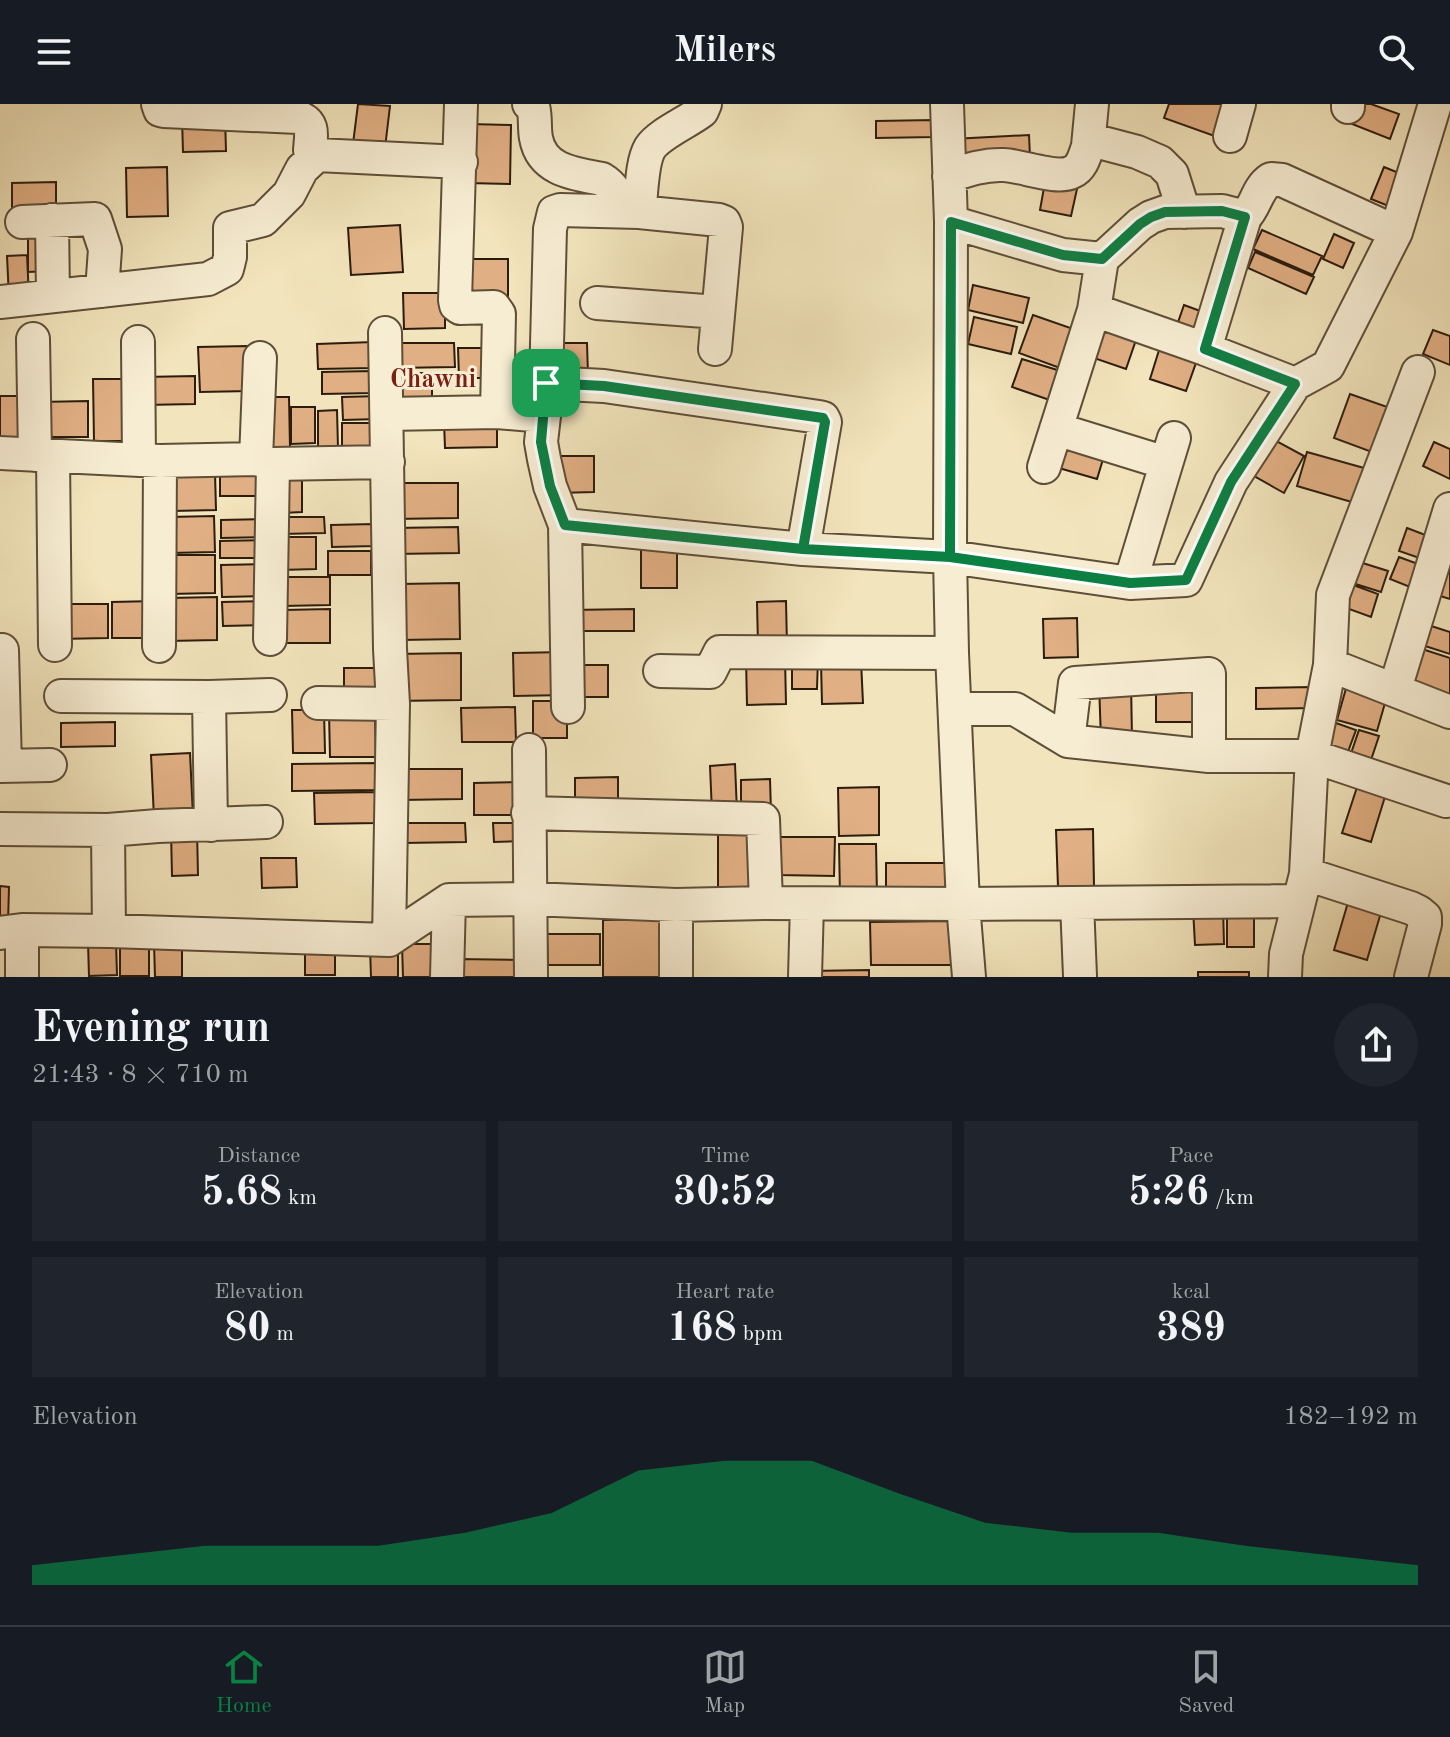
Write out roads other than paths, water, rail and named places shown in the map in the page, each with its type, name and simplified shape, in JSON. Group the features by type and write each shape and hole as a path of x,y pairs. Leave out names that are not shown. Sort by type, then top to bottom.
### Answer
{"street":[{"path":"158,104 164,111 298,117 308,121 311,127 310,150 317,155 461,162"},
{"path":"461,104 455,300 460,308 494,307 499,314 497,412"},
{"path":"529,104 536,115 536,137 551,165 562,171 602,179 621,199 640,208"},
{"path":"640,208 650,147 698,114 705,104"},
{"path":"947,104 951,222 952,653 969,977"},
{"path":"949,176 976,168 1003,165 1044,173 1070,174 1080,167 1088,146 1092,104"},
{"path":"1230,136 1239,104"},
{"path":"565,525 803,549 950,557 1130,583 1186,580 1231,482 1295,384 1328,366 1396,232 1435,104"},
{"path":"1088,146 1099,142 1160,162 1172,174 1184,212"},
{"path":"0,302 208,279 227,269 230,228 263,220 289,194 302,169 317,155"},
{"path":"1205,349 1245,217 1252,210 1264,184 1271,179 1396,232"},
{"path":"568,707 565,525 550,486 541,442 546,383 550,229 554,212 640,208 724,222 715,349"},
{"path":"1044,467 1094,310 1102,259 1140,224 1165,212 1222,211 1245,217"},
{"path":"53,296 37,221 95,219 105,249 102,291"},
{"path":"951,222 1063,255 1102,259"},
{"path":"597,303 718,312"},
{"path":"1094,310 1295,384"},
{"path":"385,333 393,704 389,940"},
{"path":"33,339 44,455 55,645"},
{"path":"138,342 150,460 159,646"},
{"path":"260,358 270,639"},
{"path":"1285,977 1286,954 1302,887 1312,756 1330,665 1333,595 1418,372"},
{"path":"546,383 604,386 823,418 825,422 803,549"},
{"path":"387,414 497,412 544,416"},
{"path":"1056,429 1170,451 1130,583"},
{"path":"0,453 150,460 388,462"},
{"path":"1395,689 1450,509"},
{"path":"2,650 3,766 50,765"},
{"path":"660,671 710,672 720,652 952,653"},
{"path":"1330,665 1450,712"},
{"path":"1068,741 1075,683 1209,674 1209,756"},
{"path":"61,696 270,695"},
{"path":"209,697 211,825"},
{"path":"318,703 393,704"},
{"path":"955,709 1015,709 1068,741 1209,756 1312,756 1446,801"},
{"path":"529,750 531,977"},
{"path":"528,813 763,819 766,903"},
{"path":"0,829 108,830 266,822"},
{"path":"108,830 109,931"},
{"path":"22,977 11,932 109,931 389,940 449,900 531,899 676,905 1077,903 1302,887 1419,912 1425,917 1425,924 1411,977"},
{"path":"447,977 449,900"},
{"path":"1077,903 1080,976"},
{"path":"805,977 807,904"},
{"path":"676,905 676,977"}],"district":[{"name":"Chawni","path":"433,378"}]}
